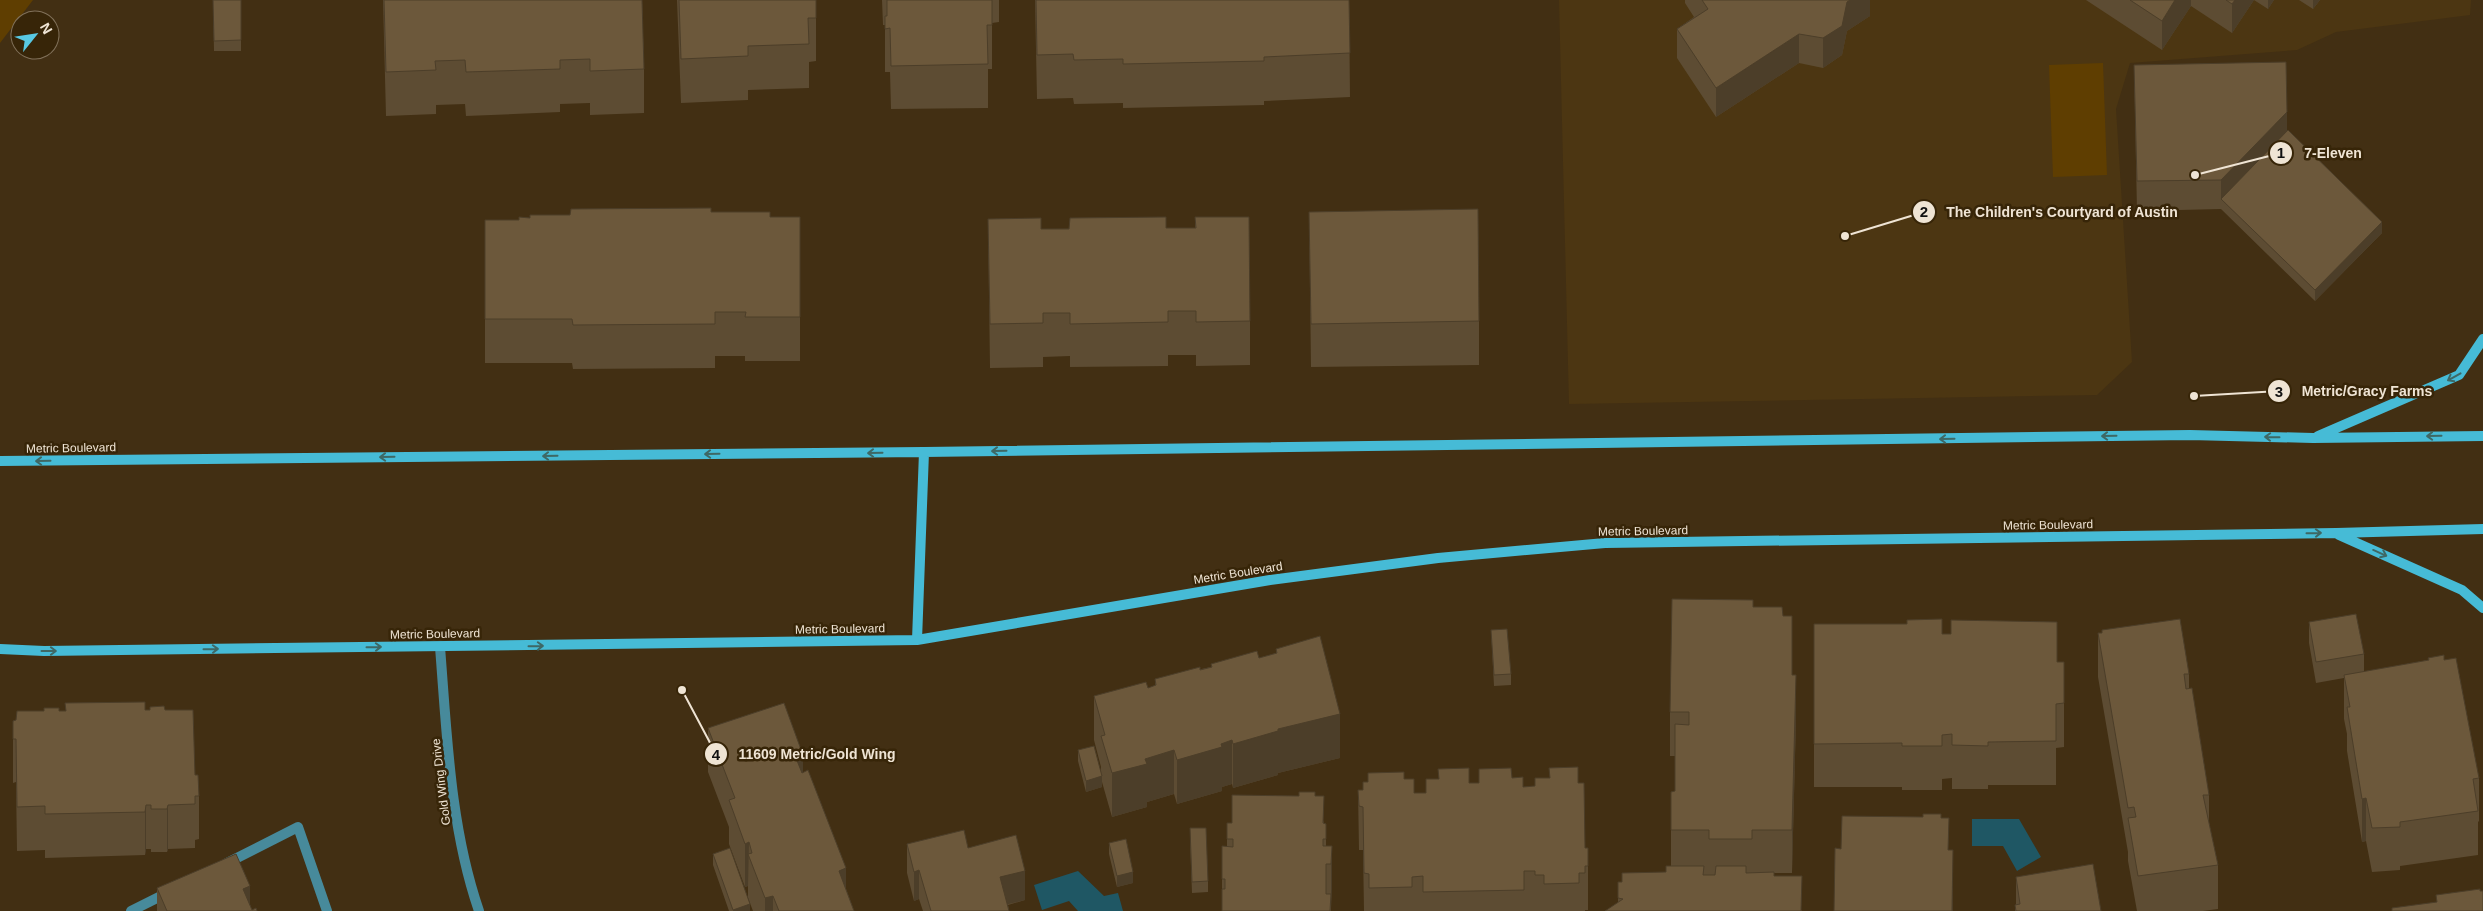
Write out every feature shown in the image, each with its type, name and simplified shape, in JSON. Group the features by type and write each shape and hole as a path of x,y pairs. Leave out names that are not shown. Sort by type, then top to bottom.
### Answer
{"main road":[{"path":"2313,438 2459,375 2483,340"},
{"name":"Metric Boulevard","path":"0,461 924,452 2190,435 2313,438 2483,436"},
{"path":"917,640 924,452"},
{"name":"Metric Boulevard","path":"0,649 54,651 917,640 1270,580 1438,558 1606,543 2336,533 2483,529"},
{"path":"2336,533 2462,590 2483,608"}],"street":[{"name":"Gold Wing Drive","path":"440,647 454,804 469,881 479,911"},
{"path":"219,867 298,827 327,911"},
{"path":"131,911 175,889"}],"shaded area":[{"path":"0,0 33,0 25,10 10,10 10,30 0,43"},
{"path":"1559,0 2471,0 2470,15 2336,32 2297,50 2130,63 2116,109 2132,362 2097,395 1569,404"},
{"path":"2103,63 2107,175 2053,177 2049,65"}],"water":[{"path":"1972,819 2019,819 2041,857 2017,871 2003,846 1972,846"},
{"path":"1078,871 1104,896 1118,893 1123,911 1078,911 1069,901 1042,910 1034,885"}],"building":[{"path":"213,0 241,0 241,40 214,41"},
{"path":"384,0 642,0 644,69 590,71 590,59 560,60 560,69 466,72 465,60 435,61 436,70 386,72"},
{"path":"679,0 816,0 816,18 808,18 809,44 748,46 748,56 681,59"},
{"path":"887,0 992,0 992,25 987,25 988,64 891,66 890,28 885,29"},
{"path":"1036,0 1349,0 1350,53 1264,57 1264,61 1123,64 1123,59 1074,60 1073,54 1037,55"},
{"path":"1702,0 1850,0 1847,2 1842,26 1823,38 1799,34 1716,88 1677,29 1708,9"},
{"path":"2130,0 2175,0 2162,21"},
{"path":"2226,0 2235,0 2232,4"},
{"path":"2286,62 2287,112 2221,180 2137,181 2134,65"},
{"path":"2288,130 2382,222 2315,290 2221,199"},
{"path":"711,208 711,212 770,212 770,217 800,217 800,317 745,317 746,312 715,312 715,324 573,325 572,319 485,319 485,220 519,220 519,217 530,218 530,215 570,215 571,209"},
{"path":"1478,209 1479,321 1311,324 1309,212"},
{"path":"1166,217 1166,228 1196,228 1195,217 1249,217 1250,321 1196,322 1196,311 1168,311 1168,322 1070,324 1070,313 1043,313 1043,323 990,324 988,219 1041,218 1041,229 1069,229 1070,218"},
{"path":"1672,599 1753,600 1753,607 1782,607 1783,616 1792,616 1792,675 1796,675 1792,830 1752,830 1752,839 1709,839 1709,830 1671,830 1671,792 1675,791 1675,724 1689,725 1689,712 1670,712"},
{"path":"2356,614 2364,654 2316,662 2309,622"},
{"path":"1942,619 1942,634 1951,634 1951,620 2057,622 2057,662 2064,662 2064,703 2056,704 2056,741 1988,742 1988,746 1952,745 1952,734 1942,735 1942,746 1902,746 1902,743 1814,744 1814,624 1907,624 1907,620"},
{"path":"2180,619 2189,674 2184,674 2186,689 2192,688 2209,795 2203,795 2218,865 2138,876 2128,818 2136,817 2134,807 2128,808 2098,633 2102,633 2102,630"},
{"path":"1507,629 1511,674 1494,675 1491,630"},
{"path":"1320,636 1340,714 1278,729 1278,731 1233,744 1232,740 1221,744 1222,747 1177,760 1174,750 1145,759 1147,764 1112,773 1101,736 1105,735 1094,696 1146,682 1148,688 1156,685 1155,679 1200,667 1200,670 1212,667 1211,664 1257,651 1259,658 1277,653 1276,649"},
{"path":"2444,655 2444,660 2456,658 2479,778 2473,779 2478,811 2400,822 2400,827 2372,828 2366,798 2362,799 2347,707 2350,707 2344,675 2429,660 2428,658"},
{"path":"145,702 145,710 150,710 150,707 164,706 165,710 193,710 195,775 198,775 199,796 195,796 195,804 168,805 167,809 151,809 151,805 146,805 145,812 45,814 45,806 17,807 16,739 13,739 13,721 16,720 17,711 44,711 44,708 59,708 59,711 66,711 65,703"},
{"path":"784,703 803,755 796,758 802,773 808,770 846,868 839,871 854,911 779,911 773,896 765,898 748,854 752,853 749,842 745,844 729,800 735,798 708,728"},
{"path":"1094,746 1102,776 1086,781 1078,750"},
{"path":"1578,767 1578,783 1584,783 1585,848 1588,848 1588,866 1585,866 1585,873 1579,873 1579,883 1544,884 1544,875 1535,875 1535,871 1524,871 1524,890 1423,892 1423,876 1412,877 1412,887 1369,888 1369,874 1364,873 1363,807 1359,806 1358,790 1363,790 1363,782 1368,782 1368,773 1404,772 1404,779 1414,779 1414,793 1426,793 1426,779 1439,779 1438,769 1469,768 1469,783 1479,783 1479,769 1511,768 1512,778 1523,777 1523,787 1535,786 1535,778 1550,778 1549,768"},
{"path":"1299,792 1315,792 1315,796 1324,796 1323,823 1326,824 1326,839 1323,839 1323,846 1332,846 1331,864 1326,864 1326,894 1331,894 1330,911 1222,911 1222,889 1225,889 1225,879 1222,879 1222,846 1233,847 1233,839 1227,839 1227,823 1232,823 1232,795 1299,796"},
{"path":"1923,814 1941,814 1941,818 1949,818 1948,850 1953,850 1952,911 1834,911 1835,848 1841,849 1842,816 1923,817"},
{"path":"1190,828 1206,828 1208,881 1192,882"},
{"path":"964,830 968,848 1016,835 1025,871 1000,877 1009,911 931,911 919,870 914,872 907,844"},
{"path":"1126,839 1133,872 1117,876 1109,843"},
{"path":"730,848 750,904 733,910 713,854"},
{"path":"236,854 250,886 243,889 252,910 256,908 257,911 167,911 157,888"},
{"path":"2093,864 2101,911 2016,911 2015,905 2020,904 2016,877"},
{"path":"1666,866 1704,866 1703,875 1715,875 1716,866 1746,866 1746,873 1774,872 1774,876 1802,876 1801,911 1605,911 1623,899 1618,898 1618,882 1622,882 1622,873 1666,872"},
{"path":"2480,889 2480,891 2483,891 2483,911 2392,911 2392,908 2437,902 2436,895"}],"place":[{"name":"7-Eleven","path":"2195,175"},
{"name":"The Children's Courtyard of Austin","path":"1845,236"},
{"name":"Metric/Gracy Farms","path":"2194,396"},
{"name":"11609 Metric/Gold Wing","path":"682,690"}]}
